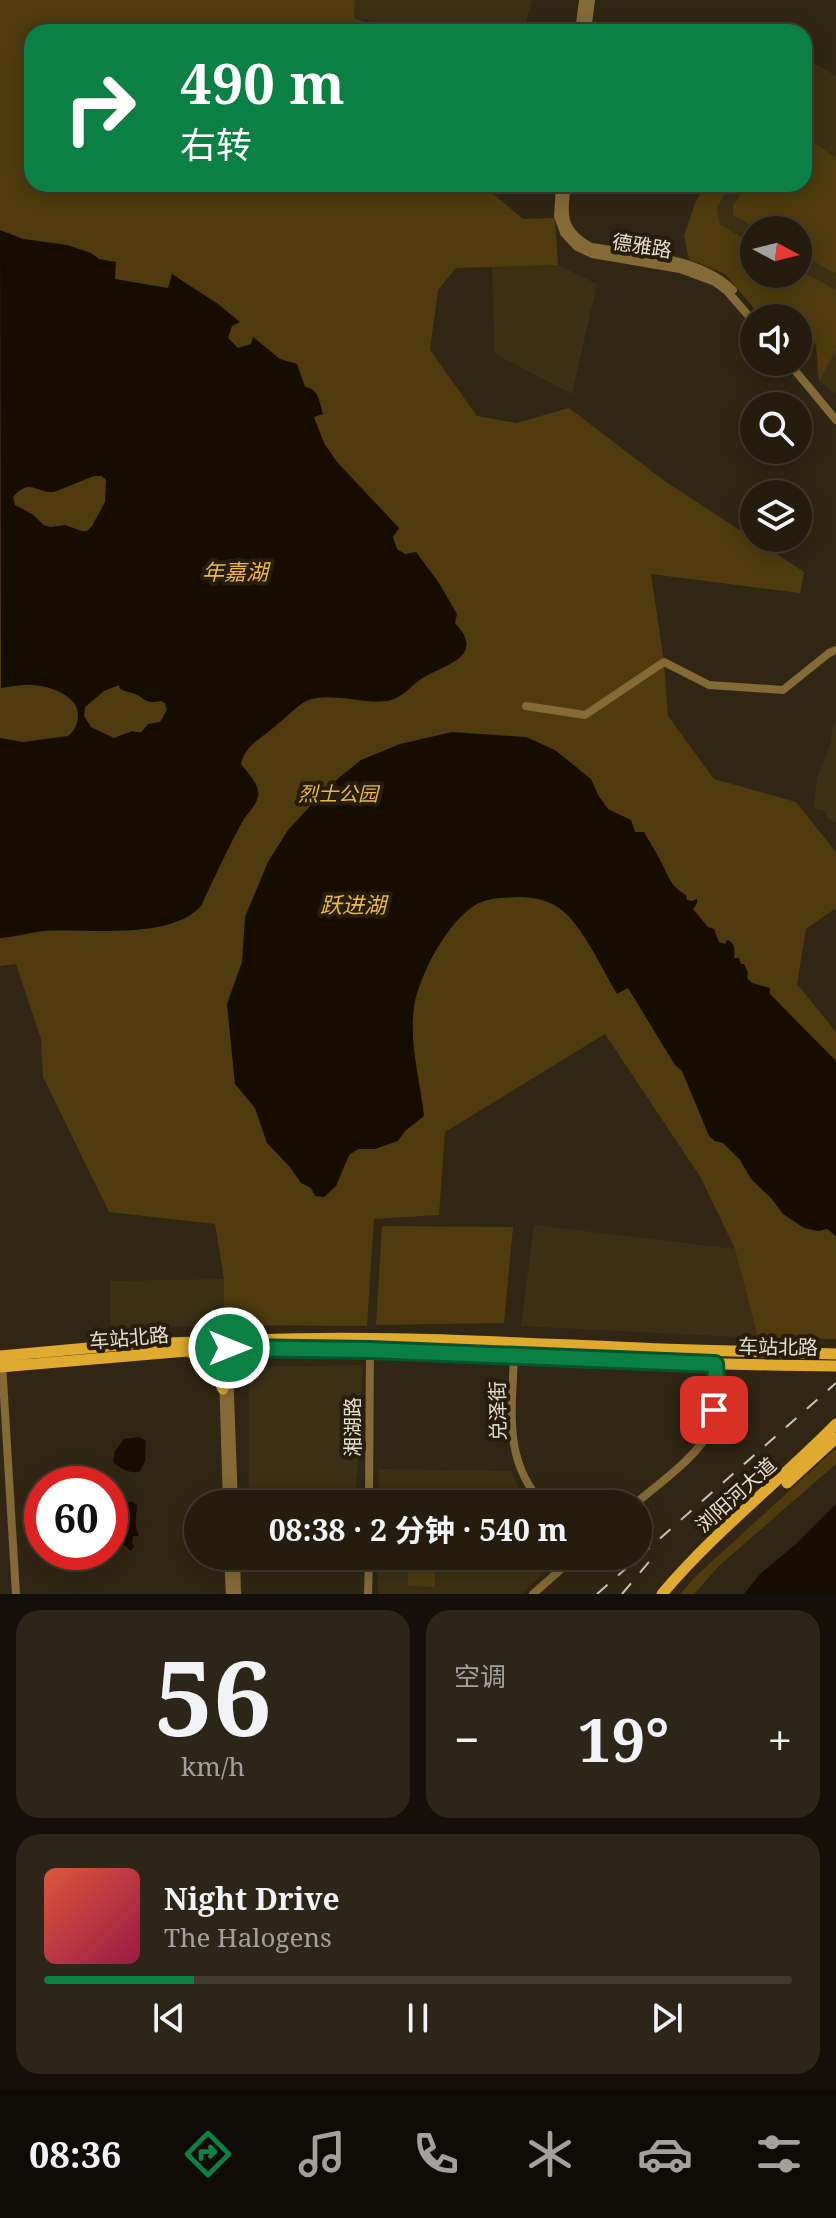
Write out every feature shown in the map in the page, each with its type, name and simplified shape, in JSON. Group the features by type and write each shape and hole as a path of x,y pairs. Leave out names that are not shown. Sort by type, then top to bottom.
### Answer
{"main road":[{"name":"车站北路","path":"1,1361 337,1339 836,1354"},
{"name":"车站北路","path":"1,1361 132,1344 836,1366"},
{"path":"185,1351 202,1357 227,1385 239,1363 256,1347"},
{"name":"浏阳河大道","path":"662,1594 687,1564 836,1424"},
{"name":"浏阳河大道","path":"671,1594 694,1566 836,1438"}],"street":[{"path":"580,24 583,0"},
{"path":"588,24 591,0"},
{"name":"德雅路","path":"560,192 558,216 564,233 577,247 592,254 680,269 715,282 740,304"},
{"name":"德雅路","path":"566,192 564,216 578,240 591,247 681,263 716,277 732,288 744,304"},
{"path":"800,376 836,420"},
{"path":"806,376 836,412"},
{"path":"526,706 585,715 664,662 709,685 783,690 836,650"},
{"path":"225,1345 233,1490"},
{"name":"湘湖路","path":"369,1490 370,1350"},
{"name":"兑泽街","path":"514,1356 512,1429 518,1465 530,1490"},
{"path":"1,1361 16,1594"},
{"path":"651,1490 697,1450 712,1426 717,1394 715,1364"},
{"path":"227,1385 227,1490"},
{"path":"229,1570 230,1594"},
{"path":"236,1570 237,1594"},
{"path":"368,1594 369,1570"},
{"path":"533,1594 560,1570"}],"shaded area":[{"path":"355,0 532,0 525,24 394,24 353,18"},
{"path":"812,62 836,76 836,395 819,381 816,345 812,340 812,304 750,304 725,274 689,259 684,236 702,192 812,192"},
{"path":"558,265 597,284 572,394 495,354 492,267"},
{"path":"836,721 836,823 828,818 824,810 814,808 817,778"},
{"path":"534,1225 735,1249 758,1338 521,1326"},
{"path":"224,1279 224,1325 111,1328 110,1281"},
{"path":"363,1365 356,1490 249,1489 249,1367"},
{"path":"379,1469 512,1471 519,1490 379,1490"},
{"path":"378,1570 548,1570 521,1594 378,1594"}],"green space":[{"name":"烈士公园","path":"0,0 355,0 354,18 372,24 24,24 24,192 491,192 523,219 555,218 558,265 456,268 438,290 430,350 477,416 516,423 569,408 666,482 740,530 740,552 773,552 804,572 800,593 651,574 664,662 668,716 714,779 796,802 836,852 836,908 806,929 797,984 836,1032 836,1339 758,1338 735,1249 701,1178 605,1034 445,1132 439,1215 374,1219 367,1326 224,1325 224,1279 215,1224 109,1212 43,1077 41,1039 16,964 0,966"},
{"path":"812,142 836,158 836,274 812,260 812,216 740,216 740,219 733,215 733,206 742,192 812,192"},
{"path":"702,192 725,192 717,208 720,225 740,236 740,288 812,288 812,277 836,290 836,350 819,381 816,345 812,340 812,304 750,304 725,274 689,259 684,236"},
{"path":"382,1226 513,1227 504,1323 376,1325"},
{"path":"836,1448 836,1464 720,1565 694,1594 680,1594 695,1577"},
{"path":"408,1570 435,1570 435,1587 408,1586"}],"water":[{"name":"年嘉湖","path":"0,230 23,239 67,245 99,259 116,262 115,279 168,288 172,274 240,322 232,326 228,338 238,348 251,344 253,337 280,359 297,364 305,387 313,390 319,400 323,414 314,417 324,443 337,462 399,528 393,537 397,549 405,554 416,552 439,583 457,614 455,623 467,644 459,658 421,679 396,698 377,701 315,698 302,703 255,742 241,764 256,784 257,799 238,830 201,906 187,917 149,928 43,931 0,938 0,738 23,742 68,736 76,726 78,714 68,697 54,690 29,685 1,688","holes":["94,476 102,476 106,480 105,502 87,531 65,525 44,525 15,505 13,497 24,488 54,492","119,685 120,689 148,701 165,703 167,710 160,722 148,724 141,732 132,731 114,738 91,727 84,716 85,707 104,691"]},
{"name":"跃进湖","path":"452,732 526,737 555,750 591,779 608,809 631,820 635,832 644,832 676,888 686,895 687,900 697,899 693,909 708,927 714,929 719,942 725,944 727,940 732,943 734,958 739,958 744,964 747,978 752,983 770,988 770,994 836,1061 836,1236 827,1229 804,1228 783,1214 751,1179 740,1160 723,1143 709,1136 682,1071 675,1065 628,988 617,994 576,925 555,905 534,898 497,898 477,904 456,922 436,950 414,1007 414,1048 424,1116 398,1141 375,1149 358,1149 349,1155 336,1186 324,1197 315,1196 311,1188 301,1183 267,1143 255,1108 235,1084 227,1004 242,962 245,917 268,862 288,830 330,785 361,760 400,744"},
{"path":"139,1437 146,1441 145,1461 140,1471 128,1471 128,1466 113,1462 115,1451 124,1439"},
{"path":"131,1501 137,1505 139,1536 133,1536 131,1551 128,1548 128,1504"},
{"path":"836,1504 836,1594 744,1594 761,1573"}],"railway":[{"path":"597,1594 836,1383"},
{"path":"622,1594 653,1557"}],"route":[{"path":"229,1348 370,1350 715,1364 717,1394 714,1410"}]}
